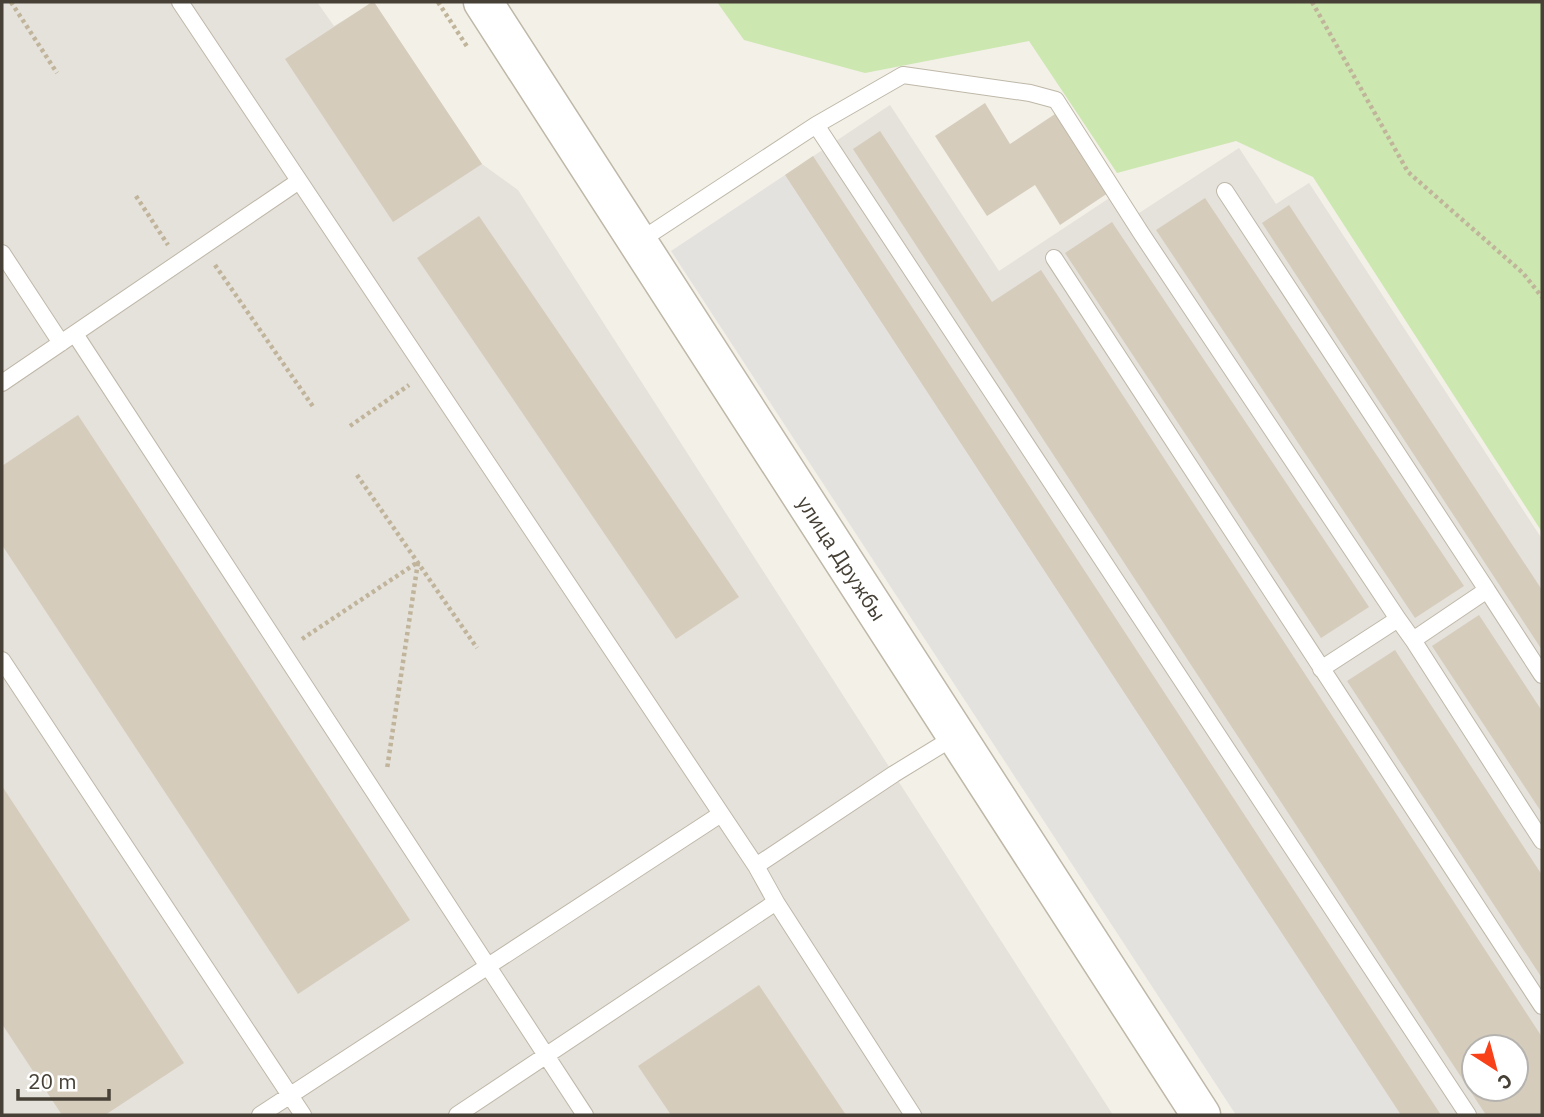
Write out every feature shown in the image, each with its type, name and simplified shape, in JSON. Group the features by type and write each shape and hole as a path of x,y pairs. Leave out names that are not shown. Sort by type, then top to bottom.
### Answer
{"street":[{"name":"улица Дружбы","path":"483,2 1201,1115"}],"lane":[{"path":"180,2 756,866 776,902 913,1115"},
{"path":"638,242 816,125 903,75 1030,93 1056,100 1542,841"},
{"path":"816,125 1468,1115"},
{"path":"2,383 299,181"},
{"path":"1225,191 1542,675"},
{"path":"2,253 61,343"},
{"path":"1054,258 1542,1006"},
{"path":"75,334 585,1115"},
{"path":"1412,640 1486,590"},
{"path":"1321,669 1398,619"},
{"path":"2,660 303,1115"},
{"path":"756,866 956,736"},
{"path":"260,1115 721,814"},
{"path":"457,1115 776,902"}],"path":[{"path":"11,2 57,73"},
{"path":"1312,2 1408,172 1523,273 1542,297"},
{"path":"136,196 179,262"},
{"path":"202,247 314,408"},
{"path":"350,426 427,372"},
{"path":"357,475 477,648"},
{"path":"282,652 418,562"},
{"path":"382,804 418,562"}],"shaded area":[{"path":"2,2 317,2 334,26 374,2 482,164 518,190 1113,1115 2,1115"},
{"path":"890,105 999,271 1117,193 1133,217 1239,148 1276,204 1309,183 1542,539 1542,1115 1400,1115 785,175"},
{"path":"785,175 1401,1115 1236,1115 671,251"}],"green space":[{"path":"717,2 1542,2 1542,532 1313,177 1236,141 1117,173 1029,41 865,73 744,40"}],"building":[{"path":"372,2 482,164 393,222 285,59"},
{"path":"985,103 1010,144 1058,112 1108,193 1060,225 1035,185 987,216 935,136"},
{"path":"880,131 992,302 1041,270 1542,1037 1542,1115 1486,1115 1478,1103 1530,1103 1530,1033 1460,1033 1460,1075 853,149"},
{"path":"813,156 1441,1115 1401,1115 785,175"},
{"path":"1205,198 1464,586 1415,618 1156,230"},
{"path":"1289,205 1542,590 1542,650 1262,223"},
{"path":"479,216 739,597 676,639 417,258"},
{"path":"1112,222 1369,607 1321,638 1065,253"},
{"path":"78,415 410,920 298,994 2,545 2,466"},
{"path":"1479,615 1542,711 1542,813 1432,646"},
{"path":"1395,650 1542,875 1542,978 1347,681"},
{"path":"2,786 184,1063 105,1115 62,1115 2,1024"},
{"path":"759,985 846,1115 671,1115 638,1066"}]}
